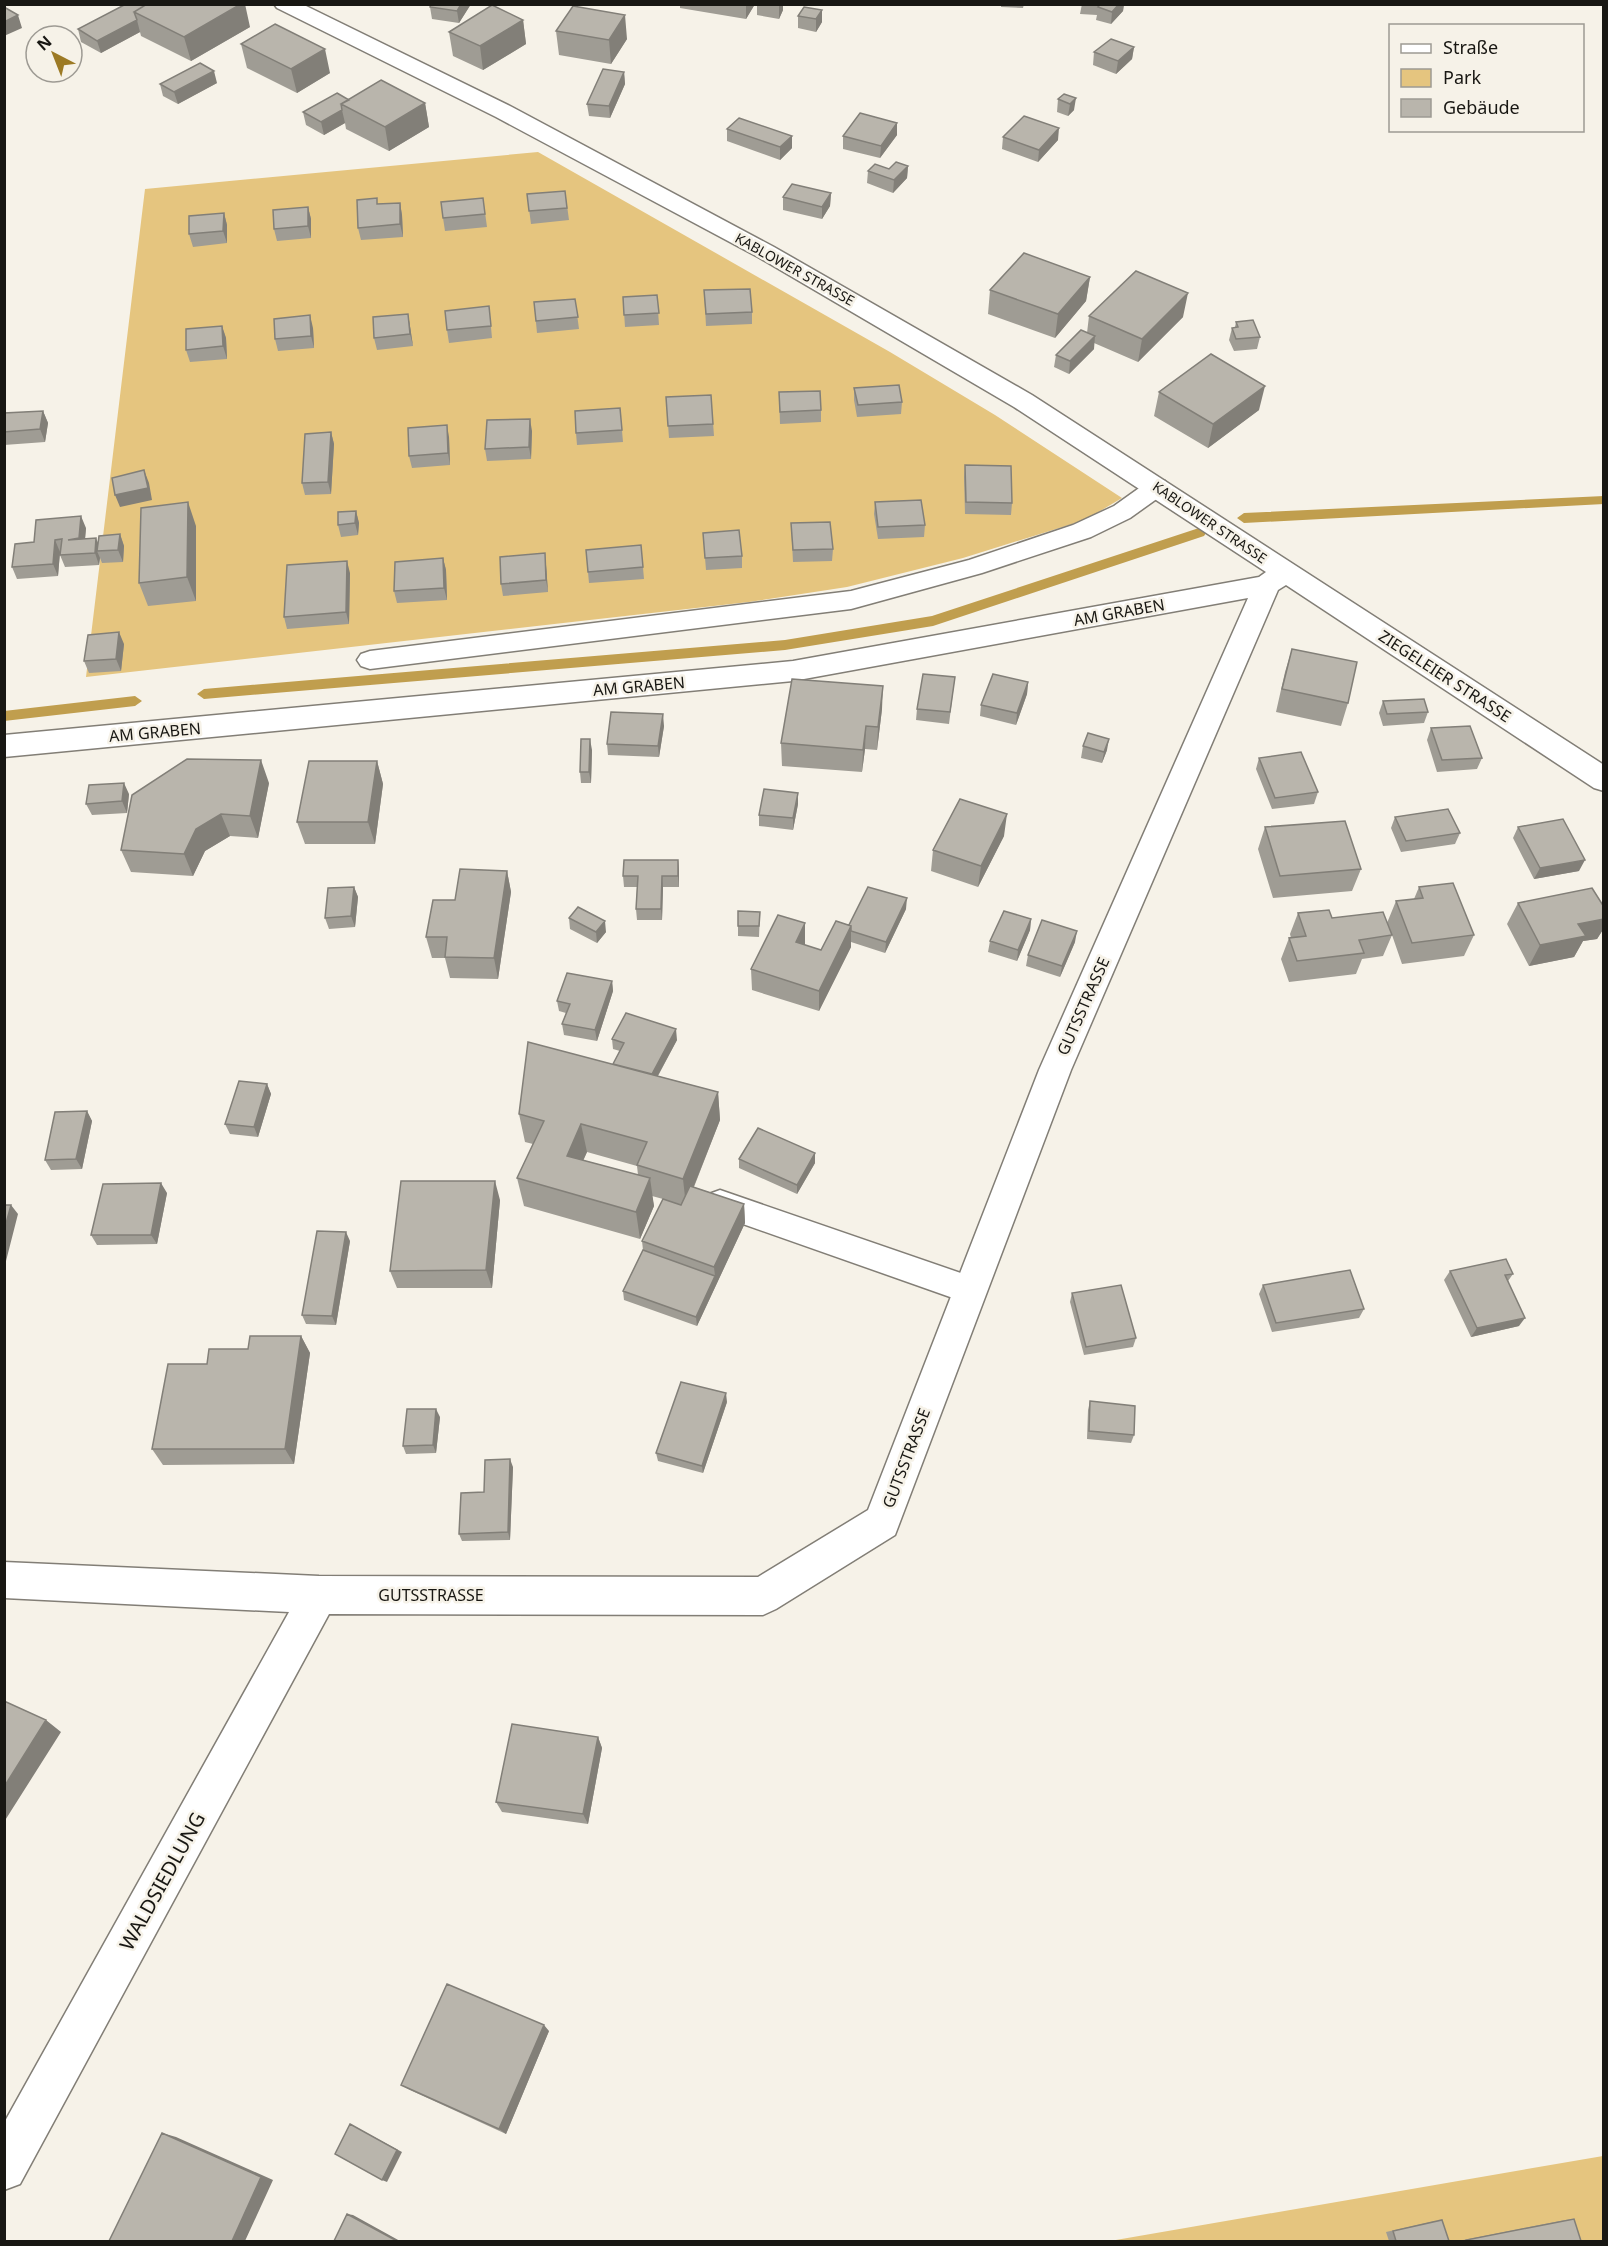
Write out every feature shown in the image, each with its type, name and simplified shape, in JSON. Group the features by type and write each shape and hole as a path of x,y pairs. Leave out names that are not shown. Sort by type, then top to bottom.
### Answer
{"street":[{"name":"KABLOWER STRASSE","path":"284,4 504,112 766,252 1023,401 1157,487 1276,579"},
{"name":"AM GRABEN","path":"4,746 793,671 1276,579"},
{"name":"ZIEGELEIER STRASSE","path":"1276,579 1604,780"},
{"name":"GUTSSTRASSE","path":"4,1580 319,1595 763,1596 882,1522 1055,1070 1276,579"},
{"name":"WALDSIEDLUNG","path":"4,2168 319,1595"}],"lane":[{"path":"370,660 851,600 973,567 1060,539 1122,512 1157,487"},
{"path":"720,1203 970,1290"}],"green space":[{"path":"538,152 890,352 995,415 1122,498 1085,520 963,558 847,587 749,602 86,677 145,189"},
{"path":"1603,2156 1603,2241 1110,2241"}],"building":[{"path":"126,4 147,4 134,12 137,20 97,41 84,33 84,26"},
{"path":"147,4 241,4 184,37 134,12"},
{"path":"431,4 461,4 457,11 430,7"},
{"path":"1101,4 1119,4 1112,12 1098,7"},
{"path":"492,5 523,20 480,46 449,32"},
{"path":"573,6 625,15 609,40 556,31"},
{"path":"4,7 18,15 4,22"},
{"path":"804,7 822,10 816,19 798,16"},
{"path":"275,24 325,49 291,69 241,44"},
{"path":"1111,39 1134,47 1118,61 1094,52"},
{"path":"200,63 214,71 174,92 160,84"},
{"path":"603,69 624,72 609,106 587,104"},
{"path":"381,80 425,103 385,127 341,104"},
{"path":"337,93 349,100 341,104 342,110 321,122 303,112"},
{"path":"1064,94 1076,98 1070,104 1058,99"},
{"path":"860,113 897,123 881,146 843,136"},
{"path":"1024,116 1059,128 1039,150 1003,137"},
{"path":"739,118 792,136 780,147 727,129"},
{"path":"896,162 908,166 894,180 868,171 875,164 889,169"},
{"path":"792,184 831,193 822,207 783,197"},
{"path":"565,191 567,208 529,211 527,194"},
{"path":"377,198 377,204 400,203 400,224 358,228 357,200"},
{"path":"483,198 485,214 443,218 441,202"},
{"path":"308,207 308,226 274,229 273,210"},
{"path":"224,213 223,231 189,234 189,216"},
{"path":"1024,253 1090,277 1058,314 990,290"},
{"path":"1136,271 1188,293 1142,339 1089,316"},
{"path":"750,289 752,312 706,314 704,290"},
{"path":"657,295 659,313 624,315 623,297"},
{"path":"575,299 578,317 536,321 534,302"},
{"path":"489,306 491,326 447,330 445,311"},
{"path":"408,314 410,334 374,338 373,317"},
{"path":"310,315 311,336 275,339 274,319"},
{"path":"1253,320 1260,337 1236,339 1232,328 1238,327 1236,322"},
{"path":"222,326 223,346 186,350 186,329"},
{"path":"1081,330 1095,336 1070,361 1056,355"},
{"path":"1211,354 1265,386 1213,424 1159,392"},
{"path":"899,385 902,402 858,405 854,388"},
{"path":"820,391 821,410 780,412 779,392"},
{"path":"711,395 713,424 668,426 666,397"},
{"path":"620,408 622,430 576,433 575,411"},
{"path":"43,411 40,429 4,432 4,413"},
{"path":"530,419 529,447 485,449 487,420"},
{"path":"447,425 448,453 409,456 408,428"},
{"path":"331,432 328,482 302,483 305,434"},
{"path":"965,465 1011,466 1012,503 966,502"},
{"path":"144,470 148,488 115,495 112,478"},
{"path":"921,500 925,525 878,527 875,502"},
{"path":"188,502 187,577 139,583 141,508"},
{"path":"356,511 355,523 338,525 338,512"},
{"path":"81,516 79,538 68,540 96,538 95,553 60,555 62,539 55,540 53,564 12,567 15,544 34,542 36,520"},
{"path":"830,522 833,549 793,550 791,523"},
{"path":"739,530 742,556 705,558 703,533"},
{"path":"120,534 118,550 97,551 99,536"},
{"path":"641,545 643,567 588,572 586,550"},
{"path":"545,553 546,580 501,584 500,557"},
{"path":"443,558 444,588 394,591 395,562"},
{"path":"347,561 346,612 284,617 287,565"},
{"path":"119,632 116,659 84,661 88,635"},
{"path":"1292,649 1357,662 1348,703 1282,689"},
{"path":"923,674 955,677 950,712 917,709"},
{"path":"993,674 1028,682 1017,713 981,705"},
{"path":"792,679 883,686 878,727 866,726 863,750 781,743"},
{"path":"1424,699 1428,712 1387,714 1383,701"},
{"path":"611,712 663,714 658,746 607,744"},
{"path":"1470,726 1482,758 1442,760 1431,728"},
{"path":"1088,733 1109,739 1104,752 1083,746"},
{"path":"581,739 590,739 589,772 580,772"},
{"path":"1301,752 1318,792 1275,798 1259,758"},
{"path":"187,759 261,760 250,816 221,814 196,829 184,854 121,850 132,795"},
{"path":"309,761 377,761 368,822 297,822"},
{"path":"124,783 122,801 86,804 89,785"},
{"path":"764,789 798,793 793,818 759,815"},
{"path":"960,799 1007,814 981,866 933,850"},
{"path":"1448,809 1460,833 1406,841 1395,817"},
{"path":"1563,819 1585,860 1540,868 1518,827"},
{"path":"1345,821 1361,869 1280,876 1265,827"},
{"path":"624,860 678,860 678,876 662,876 661,909 636,909 638,876 623,876"},
{"path":"460,869 507,871 494,958 445,957 447,937 426,937 433,900 455,900"},
{"path":"1453,883 1474,935 1412,943 1396,901 1423,898 1419,887"},
{"path":"354,887 351,916 325,918 328,888"},
{"path":"868,887 907,898 886,942 851,931 849,925"},
{"path":"1592,888 1604,907 1604,919 1578,924 1586,936 1540,945 1518,903"},
{"path":"578,907 605,921 596,932 569,918"},
{"path":"1329,910 1332,918 1383,912 1392,935 1359,940 1364,953 1297,961 1289,938 1306,936 1298,913"},
{"path":"738,911 760,912 759,926 738,926"},
{"path":"1004,911 1031,919 1018,950 990,941"},
{"path":"778,915 805,923 796,942 821,950 836,921 851,926 819,991 751,969"},
{"path":"1042,920 1077,931 1062,966 1028,955"},
{"path":"567,973 612,981 595,1030 562,1024 570,1004 557,1001"},
{"path":"626,1013 676,1029 652,1074 613,1064 624,1043 612,1039"},
{"path":"528,1042 718,1092 683,1179 637,1165 647,1142 581,1124 567,1156 650,1178 636,1212 517,1178 544,1121 519,1114"},
{"path":"239,1081 267,1084 254,1127 225,1124"},
{"path":"87,1111 76,1159 45,1160 55,1112"},
{"path":"758,1128 815,1153 797,1185 739,1159"},
{"path":"401,1181 495,1181 486,1270 390,1271"},
{"path":"161,1183 151,1235 91,1235 103,1184"},
{"path":"690,1186 744,1204 714,1267 642,1241 663,1199 681,1205"},
{"path":"4,1205 11,1205 4,1231"},
{"path":"317,1231 346,1232 332,1316 302,1315"},
{"path":"643,1250 715,1276 696,1317 623,1291"},
{"path":"1506,1259 1513,1274 1505,1275 1525,1318 1477,1328 1450,1271"},
{"path":"1350,1270 1364,1309 1276,1323 1263,1285"},
{"path":"1121,1285 1136,1338 1086,1347 1072,1293"},
{"path":"250,1336 301,1336 285,1449 152,1449 168,1364 207,1364 209,1349 248,1349"},
{"path":"681,1382 726,1393 702,1466 656,1453"},
{"path":"1090,1401 1135,1406 1134,1435 1089,1431"},
{"path":"407,1409 436,1409 433,1445 403,1446"},
{"path":"510,1459 508,1532 459,1534 461,1493 484,1492 485,1460"},
{"path":"4,1701 46,1720 4,1787"},
{"path":"512,1724 598,1737 583,1814 496,1802"},
{"path":"447,1984 544,2025 499,2129 401,2085"},
{"path":"350,2124 397,2150 382,2180 335,2154"},
{"path":"162,2133 261,2177 232,2241 109,2241"},
{"path":"347,2214 397,2241 334,2241"},
{"path":"1574,2219 1581,2241 1466,2241 1466,2240"},
{"path":"1442,2220 1449,2241 1396,2241 1393,2231"}],"waterway":[{"path":"1244,518 1604,500"},
{"path":"204,694 785,645 933,621 1199,533"},
{"path":"4,716 135,701"}]}
